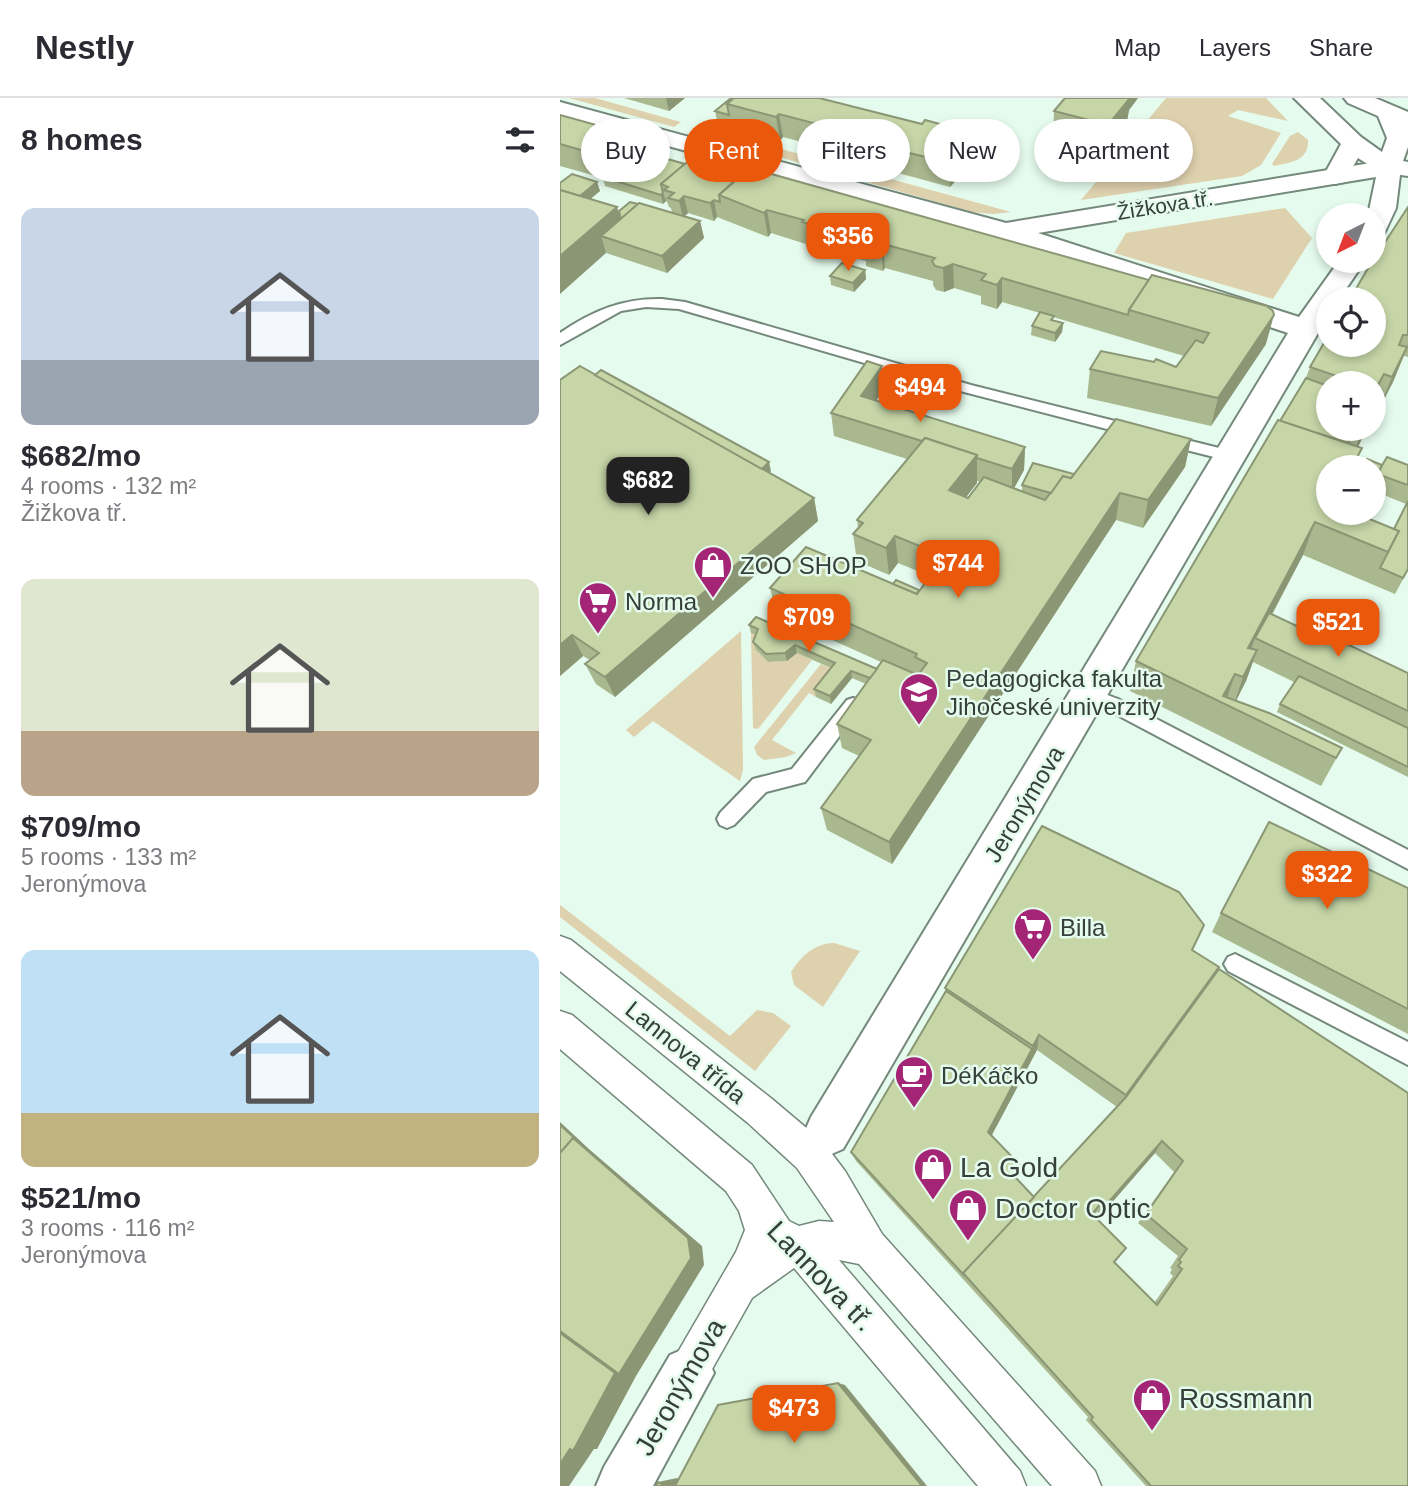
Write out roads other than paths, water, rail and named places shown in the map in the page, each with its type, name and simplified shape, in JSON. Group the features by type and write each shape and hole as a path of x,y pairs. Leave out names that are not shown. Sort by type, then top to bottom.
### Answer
{"street":[{"path":"1306,98 1345,133 1353,144 1399,168"},
{"path":"1356,98 1398,117 1399,168 1384,203"},
{"name":"Žižkova tř.","path":"560,109 1005,231 1305,329"},
{"path":"1335,177 1353,144"},
{"name":"Žižkova tř.","path":"1005,231 1399,168"},
{"name":"Jeronýmova","path":"818,1144 1089,695 1305,329 1344,273"},
{"name":"Lannova třída","path":"560,951 760,1111 818,1144 832,1184 869,1247"},
{"name":"Lannova tř.","path":"560,1027 739,1178 776,1234 811,1259 1005,1486"},
{"path":"737,1287 750,1265 764,1230 755,1205"},
{"path":"737,1287 783,1275 811,1259 819,1240 869,1247"},
{"name":"Lannova tř.","path":"869,1247 1080,1486"},
{"name":"Jeronýmova","path":"623,1486 737,1287"}],"lane":[{"path":"560,340 591,317 635,302 680,305 969,389 1230,456"},
{"path":"727,819 761,785 798,776 866,687"},
{"path":"1089,695 1124,710 1408,860"},
{"path":"1235,964 1408,1054"}],"place":[{"name":"ZOO SHOP","path":"713,599"},
{"name":"Norma","path":"598,635"},
{"name":"Pedagogicka fakulta Jihočeské univerzity","path":"919,726"},
{"name":"Billa","path":"1033,961"},
{"name":"DéKáčko","path":"914,1109"},
{"name":"La Gold","path":"933,1201"},
{"name":"Doctor Optic","path":"968,1242"},
{"name":"Rossmann","path":"1152,1432"}]}
